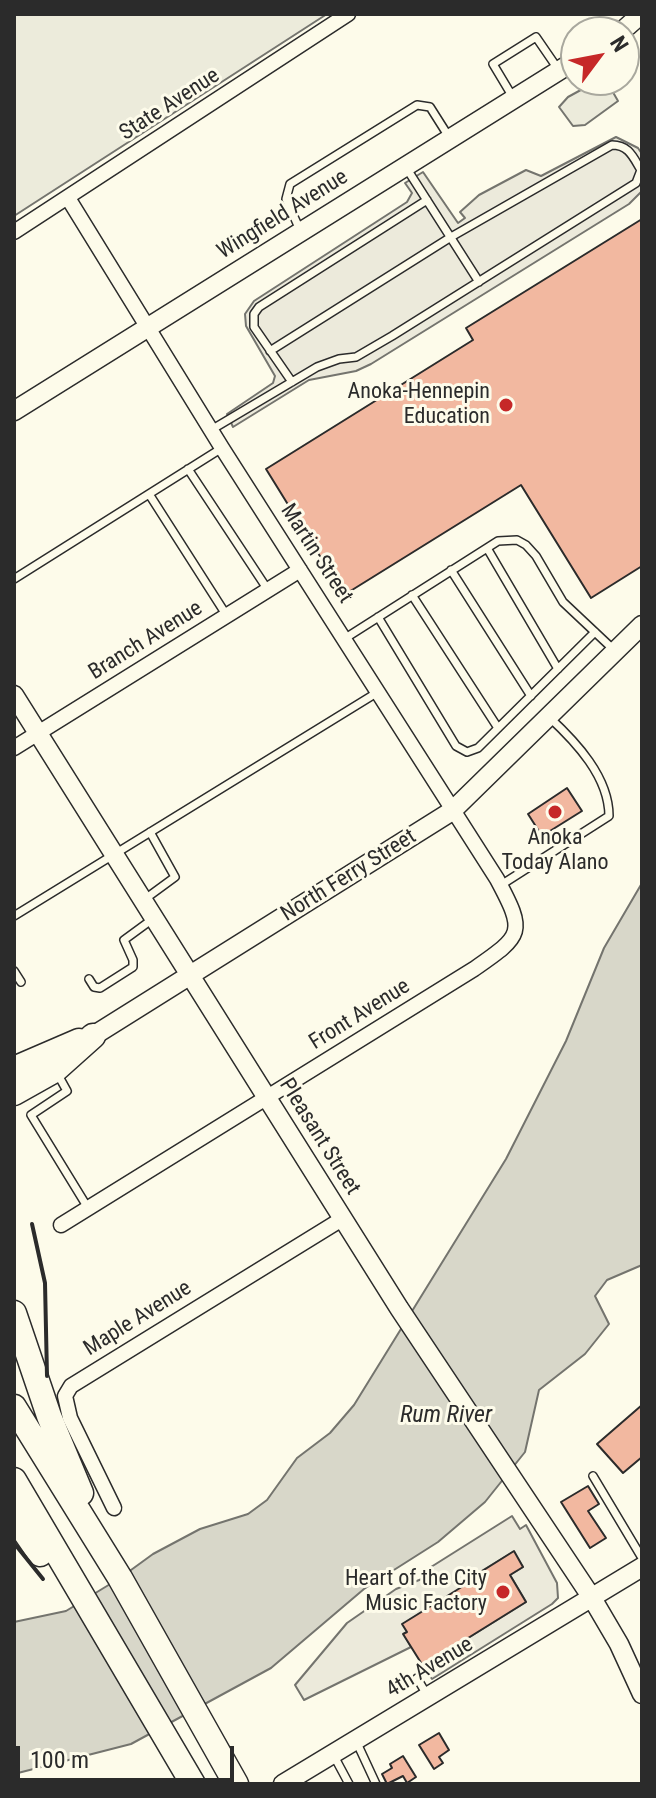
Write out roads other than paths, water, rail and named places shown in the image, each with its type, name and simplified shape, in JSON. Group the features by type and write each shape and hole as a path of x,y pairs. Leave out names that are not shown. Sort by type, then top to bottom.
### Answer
{"highway":[{"name":"North Ferry Street","path":"14,1069 93,1036"},
{"path":"14,1093 55,1070 93,1036"},
{"path":"14,1313 49,1416 102,1551"},
{"path":"14,1407 120,1578 236,1784"},
{"path":"14,1480 193,1784"},
{"path":"14,1516 67,1591 81,1598"}],"street":[{"name":"State Avenue","path":"14,232 348,14"},
{"name":"Wingfield Avenue","path":"14,411 559,71"},
{"name":"Martin Street","path":"68,198 146,328 501,885 517,923 514,937"},
{"name":"Branch Avenue","path":"14,748 300,570"},
{"name":"North Ferry Street","path":"93,1036 452,811 642,625"},
{"name":"Pleasant Street","path":"14,695 116,853 342,1219 592,1598 619,1644 642,1694"},
{"name":"Front Avenue","path":"61,1225 474,969 514,937"},
{"name":"Maple Avenue","path":"114,1508 70,1418 65,1396 71,1386 342,1219"},
{"name":"4th Avenue","path":"286,1782 642,1567"}],"lane":[{"path":"514,99 493,64 536,37 559,71"},
{"path":"301,232 286,199 290,184 417,105 430,107 450,140"},
{"path":"211,430 317,367 356,357 636,183 641,170 628,149 612,145 451,237 270,351"},
{"path":"405,168 479,282"},
{"path":"292,382 254,327 254,314 259,307 427,200"},
{"path":"14,579 222,448"},
{"path":"188,469 268,590"},
{"path":"149,494 227,616"},
{"path":"344,639 498,541 509,540 526,545 563,602 616,652"},
{"path":"487,548 558,669"},
{"path":"451,570 531,696"},
{"path":"412,595 498,728"},
{"path":"378,617 456,746 467,752 478,748 595,632"},
{"path":"14,916 378,692"},
{"path":"501,885 609,816 609,803 579,746 549,717"},
{"path":"145,900 175,877 150,832"},
{"path":"89,979 94,987 100,988 133,967 124,940 155,917"},
{"path":"14,971 21,982"},
{"path":"55,1070 67,1091 31,1115 88,1208"},
{"path":"593,1476 642,1558"},
{"path":"417,1678 428,1697"},
{"path":"356,1740 376,1784"},
{"path":"333,1754 349,1784"}],"water":[{"name":"Rum River","path":"642,883 642,1265 607,1280 595,1296 609,1324 585,1354 539,1390 525,1452 485,1502 438,1542 364,1589 271,1668 131,1744 14,1774 14,1622 66,1611 153,1554 200,1529 248,1514 267,1500 297,1458 330,1433 354,1405 506,1159 566,1041 604,948"}],"place":[{"name":"Anoka-Hennepin Education","path":"506,405"},
{"name":"Anoka Today Alano","path":"555,812"},
{"name":"Heart of the City Music Factory","path":"503,1592"}]}
